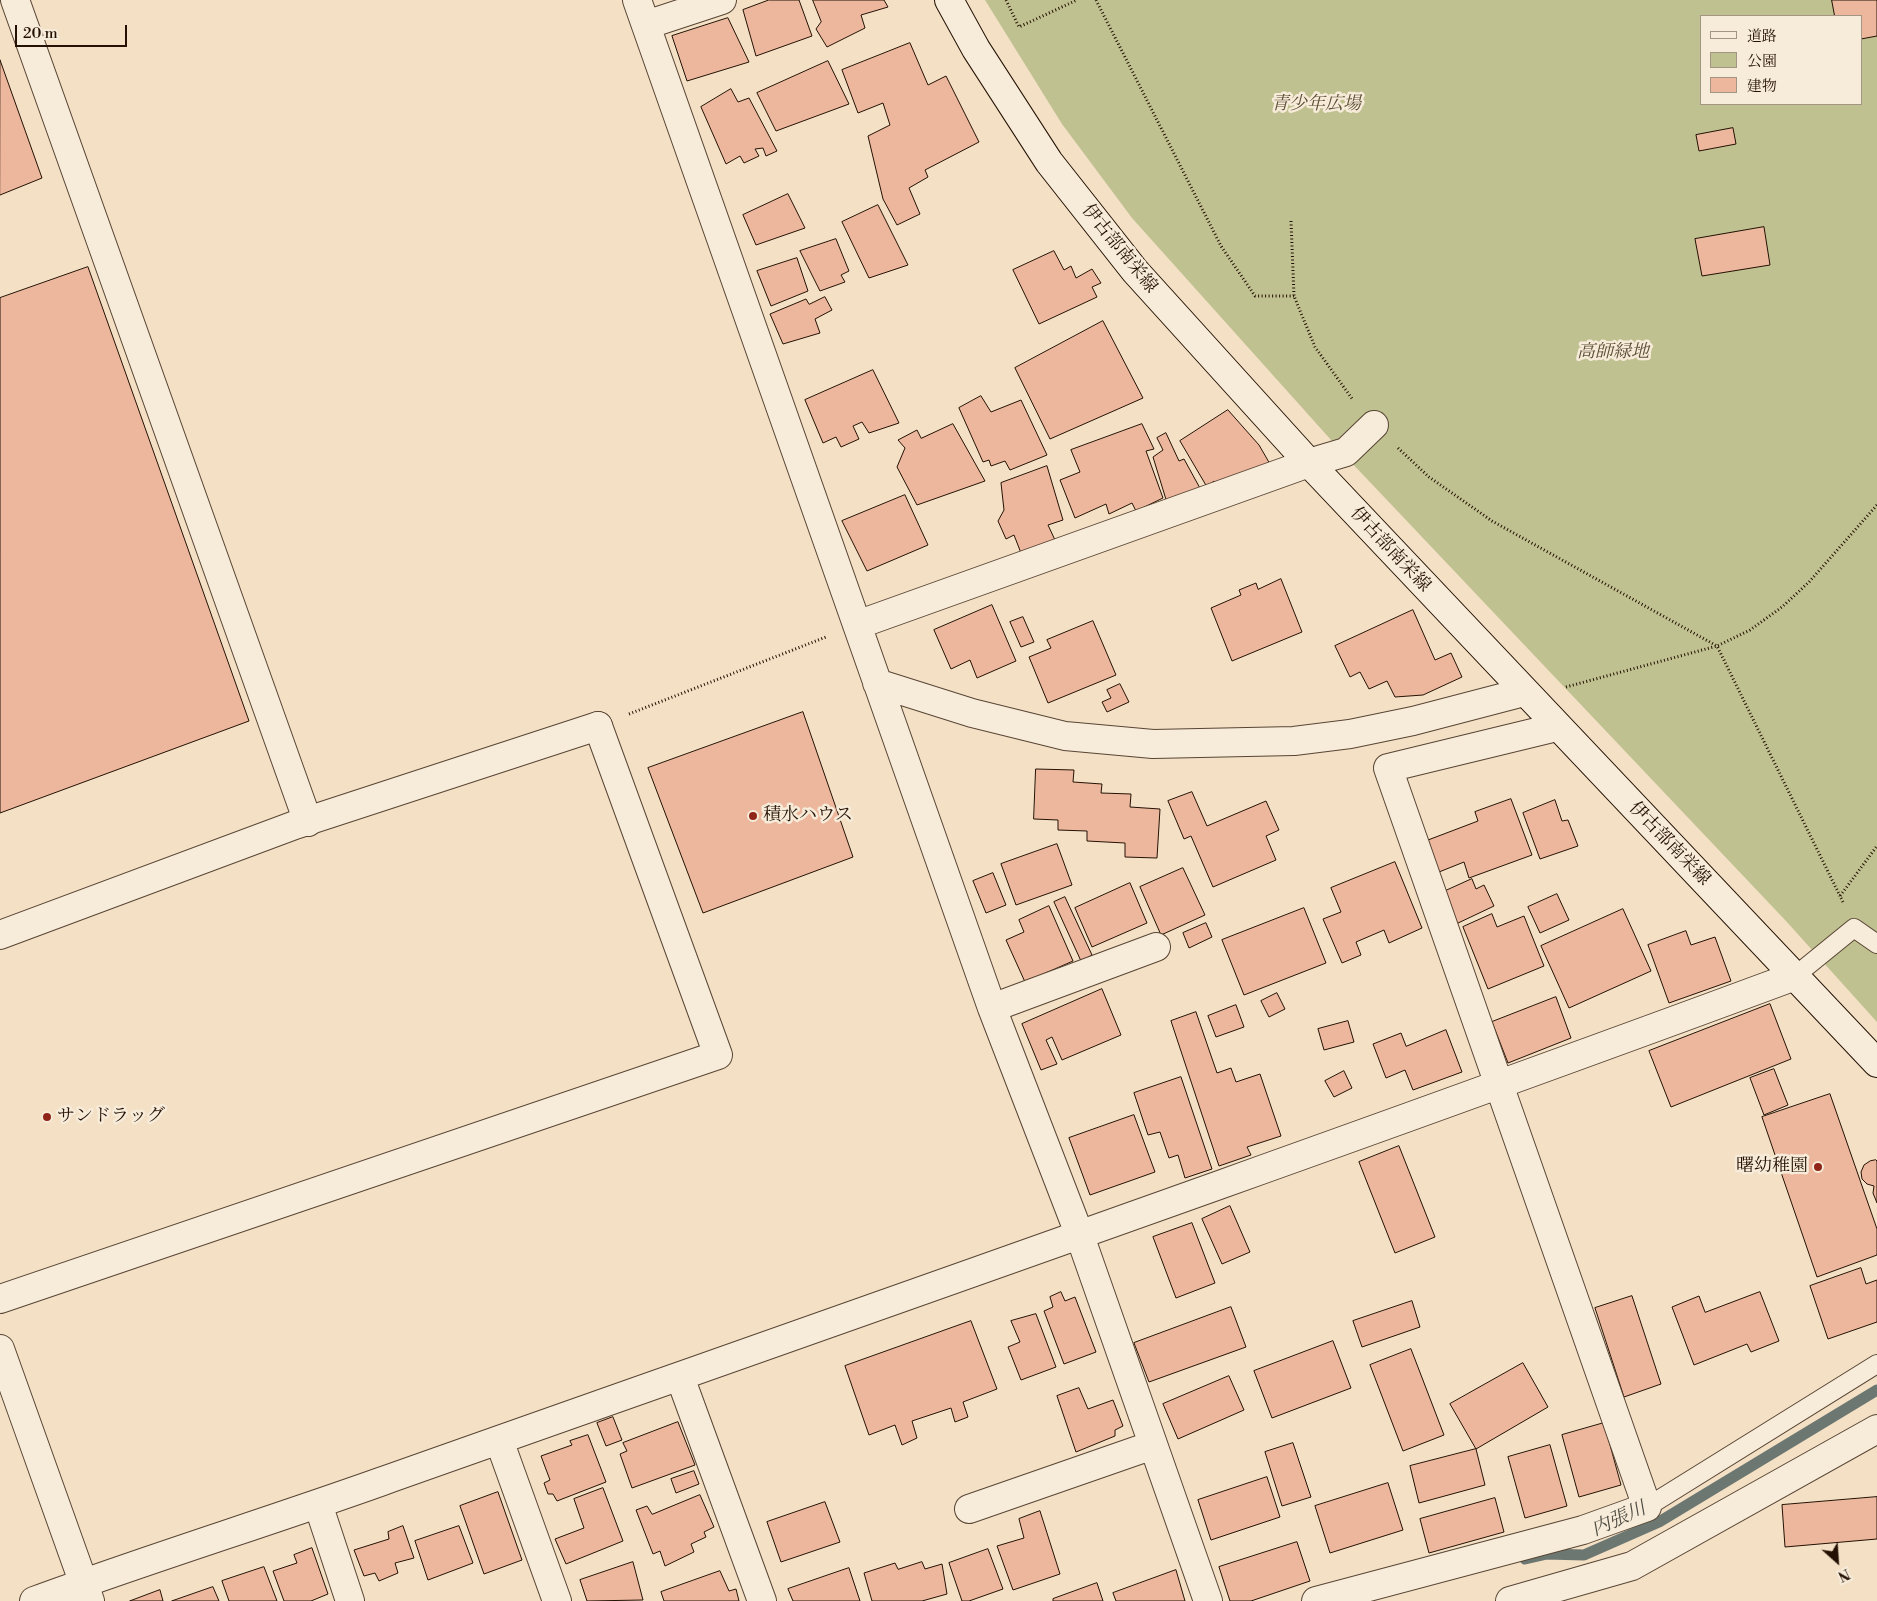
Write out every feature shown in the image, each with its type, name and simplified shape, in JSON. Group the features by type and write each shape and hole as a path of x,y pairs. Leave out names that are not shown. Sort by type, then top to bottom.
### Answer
{"street":[{"path":"15,0 308,822"},
{"path":"637,0 992,1008 1080,1236 1208,1601"},
{"path":"646,26 722,0"},
{"name":"伊古部南栄線","path":"949,0 976,49 1049,162 1135,271 1309,463 1877,1063"},
{"path":"857,625 1309,463 1346,452 1374,425"},
{"path":"877,683 972,713 1065,736 1153,744 1294,741 1350,734 1413,721 1524,692"},
{"path":"0,935 308,822 598,726 718,1055 0,1299"},
{"path":"1316,1601 1583,1530 1647,1507 1388,768 1557,727"},
{"path":"992,1008 1156,947"},
{"path":"34,1601 87,1592 318,1504 1080,1236 1498,1086 1794,976"},
{"path":"0,1350 87,1592"},
{"path":"680,1377 762,1601"},
{"path":"1510,1601 1632,1566 1877,1429"},
{"path":"499,1440 557,1601"},
{"path":"969,1509 1153,1446"},
{"path":"318,1504 350,1601"}],"lane":[{"path":"1794,976 1854,928 1877,944"},
{"path":"1647,1507 1877,1364"}],"path":[{"path":"1006,0 1020,27 1076,0"},
{"path":"1096,0 1221,246 1255,296 1294,296"},
{"path":"1291,221 1294,296 1315,347 1359,409 1374,425 1429,477 1492,520 1717,646 1854,928"},
{"path":"1558,689 1717,646 1750,630 1782,607 1809,582 1877,505"},
{"path":"598,726 857,625"},
{"path":"1840,896 1877,846"}],"green space":[{"name":"高師緑地","path":"985,0 1877,0 1877,1022 1786,921 1349,460 1132,218 1062,124"}],"building":[{"path":"769,0 799,0 812,36 756,56 743,10"},
{"path":"813,0 884,0 888,7 861,15 865,28 827,47 816,29 821,22"},
{"path":"1832,0 1877,0 1877,36 1862,39 1862,15 1835,15"},
{"path":"728,18 749,62 687,81 672,36"},
{"path":"910,43 928,85 946,76 979,142 925,170 928,177 909,188 920,214 897,225 883,199 868,136 890,125 883,103 858,113 842,70"},
{"path":"0,60 42,178 0,195"},
{"path":"828,61 849,104 776,131 757,93"},
{"path":"731,89 738,102 749,98 777,151 766,156 763,148 755,149 759,156 744,163 740,156 726,164 701,107"},
{"path":"1733,128 1736,144 1699,151 1696,135"},
{"path":"788,194 805,228 756,245 743,215"},
{"path":"878,205 908,265 869,278 842,222"},
{"path":"1764,227 1770,265 1702,276 1695,239"},
{"path":"836,239 849,271 841,275 845,282 820,291 800,251"},
{"path":"1054,251 1064,270 1071,266 1076,278 1092,269 1101,283 1092,287 1097,297 1039,324 1013,270"},
{"path":"797,258 808,291 771,306 757,271"},
{"path":"88,267 249,721 0,813 0,298"},
{"path":"825,297 832,310 815,319 820,333 783,344 770,314 806,299 809,304"},
{"path":"1103,321 1143,398 1050,439 1015,368"},
{"path":"873,370 899,423 869,433 862,422 853,426 859,439 841,447 836,437 823,443 805,400"},
{"path":"981,396 991,412 1021,400 1047,455 1010,470 1005,461 991,466 989,460 983,462 959,408"},
{"path":"1228,410 1259,445 1270,464 1218,486 1214,481 1207,487 1180,441"},
{"path":"953,424 985,481 917,505 897,467 905,448 898,440 917,430 921,438"},
{"path":"1142,424 1154,449 1146,451 1163,498 1136,511 1132,503 1109,514 1106,504 1075,518 1060,480 1080,472 1071,450"},
{"path":"1166,433 1179,461 1184,459 1201,490 1168,506 1153,457 1163,450 1157,438"},
{"path":"1047,466 1063,520 1048,525 1055,540 1021,553 1014,535 1006,539 998,521 1004,510 1001,483"},
{"path":"905,495 928,545 867,571 842,521"},
{"path":"1281,579 1302,632 1232,661 1211,608 1241,595 1239,590 1256,583 1258,589"},
{"path":"992,605 1016,661 977,678 970,660 951,669 934,630"},
{"path":"1413,610 1435,660 1451,653 1462,677 1423,695 1395,697 1387,681 1369,689 1360,672 1350,677 1335,646"},
{"path":"1023,617 1034,642 1021,647 1010,622"},
{"path":"1093,621 1116,675 1048,703 1029,657 1051,648 1047,640"},
{"path":"1120,684 1129,702 1107,712 1102,702 1111,698 1107,690"},
{"path":"803,712 853,857 703,913 648,768"},
{"path":"1036,769 1074,770 1073,782 1102,784 1101,793 1131,794 1130,807 1160,809 1157,858 1125,857 1125,843 1087,841 1087,831 1058,830 1058,820 1034,819"},
{"path":"1192,792 1207,826 1266,801 1279,830 1266,836 1276,860 1213,887 1191,836 1184,839 1168,801"},
{"path":"1511,799 1532,855 1469,878 1464,862 1439,872 1428,840 1478,821 1475,812"},
{"path":"1555,800 1562,821 1568,820 1578,846 1540,859 1523,813"},
{"path":"1057,844 1072,885 1016,905 1001,864"},
{"path":"1395,862 1422,928 1389,943 1384,930 1356,942 1361,955 1342,963 1323,919 1341,912 1331,888"},
{"path":"1183,868 1205,915 1161,935 1140,887"},
{"path":"993,873 1006,905 986,913 973,881"},
{"path":"1472,879 1476,889 1484,885 1494,906 1456,924 1441,893"},
{"path":"1130,883 1147,923 1092,947 1075,908"},
{"path":"1557,894 1569,920 1540,933 1528,907"},
{"path":"1065,897 1092,955 1081,961 1054,902"},
{"path":"1049,906 1073,961 1025,982 1006,940 1024,932 1019,920"},
{"path":"1304,908 1326,963 1244,995 1222,940"},
{"path":"1623,909 1651,971 1569,1008 1541,946"},
{"path":"1492,914 1497,927 1524,916 1544,966 1488,989 1463,927"},
{"path":"1206,923 1212,937 1189,948 1183,933"},
{"path":"1686,931 1691,945 1715,937 1731,981 1669,1003 1648,945"},
{"path":"1102,989 1121,1035 1062,1060 1052,1037 1046,1040 1057,1064 1041,1070 1022,1024"},
{"path":"1277,993 1285,1009 1269,1017 1261,1001"},
{"path":"1556,997 1571,1038 1508,1063 1492,1022"},
{"path":"1770,1004 1791,1059 1671,1107 1649,1051"},
{"path":"1236,1005 1244,1027 1216,1037 1208,1016"},
{"path":"1196,1012 1217,1073 1231,1068 1236,1082 1260,1074 1281,1136 1247,1147 1251,1155 1219,1166 1171,1021"},
{"path":"1348,1021 1354,1042 1324,1050 1318,1029"},
{"path":"1446,1030 1462,1072 1413,1090 1405,1070 1386,1078 1373,1044 1401,1033 1406,1046"},
{"path":"1774,1069 1788,1105 1764,1115 1750,1078"},
{"path":"1344,1071 1352,1088 1334,1097 1325,1081"},
{"path":"1181,1077 1212,1169 1185,1178 1178,1155 1169,1158 1160,1132 1148,1135 1134,1093"},
{"path":"1830,1094 1877,1229 1877,1255 1817,1277 1762,1117"},
{"path":"1134,1115 1155,1172 1090,1195 1069,1138"},
{"path":"1399,1146 1435,1237 1395,1253 1359,1162"},
{"path":"1876,1160 1877,1203 1873,1193 1874,1186 1867,1184 1862,1179 1861,1172 1864,1165"},
{"path":"1230,1206 1250,1252 1222,1264 1202,1219"},
{"path":"1192,1223 1215,1283 1176,1298 1153,1237"},
{"path":"1861,1268 1866,1284 1877,1280 1877,1322 1828,1339 1810,1286"},
{"path":"1061,1292 1065,1301 1075,1297 1096,1352 1064,1364 1044,1311 1053,1307 1050,1297"},
{"path":"1760,1292 1779,1341 1751,1352 1747,1344 1694,1365 1672,1307 1699,1296 1705,1312"},
{"path":"1632,1296 1661,1384 1624,1397 1595,1308"},
{"path":"1412,1301 1420,1327 1362,1347 1353,1321"},
{"path":"1231,1307 1246,1347 1149,1382 1134,1343"},
{"path":"1036,1314 1056,1367 1021,1380 1008,1347 1020,1342 1011,1321"},
{"path":"971,1321 997,1389 963,1402 968,1417 955,1422 951,1408 912,1421 917,1438 902,1445 895,1425 869,1435 845,1366"},
{"path":"1333,1341 1351,1388 1272,1418 1254,1371"},
{"path":"1411,1349 1444,1435 1403,1451 1370,1365"},
{"path":"1523,1363 1548,1407 1476,1449 1450,1404"},
{"path":"1229,1376 1244,1410 1178,1439 1163,1404"},
{"path":"1079,1388 1088,1409 1113,1400 1123,1426 1115,1430 1115,1436 1076,1452 1057,1396"},
{"path":"613,1417 622,1440 606,1446 597,1423"},
{"path":"678,1422 695,1465 632,1488 620,1454 627,1451 623,1443"},
{"path":"1604,1423 1621,1485 1579,1497 1562,1435"},
{"path":"588,1435 606,1482 557,1501 553,1494 548,1494 544,1483 550,1480 541,1456 572,1445 570,1441"},
{"path":"1293,1443 1311,1497 1282,1506 1265,1452"},
{"path":"1550,1445 1567,1506 1525,1518 1508,1457"},
{"path":"1476,1449 1485,1485 1419,1503 1410,1466"},
{"path":"694,1471 699,1484 676,1493 671,1479"},
{"path":"1267,1477 1280,1517 1211,1540 1198,1500"},
{"path":"1388,1483 1403,1530 1330,1553 1315,1506"},
{"path":"603,1488 623,1541 566,1564 555,1539 584,1528 574,1499"},
{"path":"498,1492 522,1560 484,1574 460,1506"},
{"path":"700,1495 714,1527 704,1532 706,1537 691,1544 694,1552 665,1566 660,1551 653,1554 636,1510 647,1506 652,1514"},
{"path":"1877,1497 1877,1539 1785,1547 1782,1505"},
{"path":"1495,1498 1504,1532 1429,1553 1420,1519"},
{"path":"825,1502 840,1542 781,1562 767,1522"},
{"path":"1040,1511 1060,1574 1013,1590 997,1546 1024,1538 1019,1519"},
{"path":"403,1526 414,1558 395,1563 398,1573 379,1581 375,1573 364,1576 354,1550 389,1539 388,1532"},
{"path":"459,1526 473,1563 428,1580 415,1541"},
{"path":"1297,1542 1310,1581 1251,1601 1230,1601 1219,1567"},
{"path":"312,1548 328,1594 311,1601 284,1601 273,1571 297,1563 294,1555"},
{"path":"988,1549 1003,1589 969,1601 962,1601 949,1563"},
{"path":"633,1562 643,1600 587,1601 580,1580"},
{"path":"922,1562 925,1569 942,1564 947,1594 922,1601 872,1601 864,1573 895,1563 898,1569"},
{"path":"264,1567 277,1601 229,1601 222,1581"},
{"path":"849,1568 860,1601 793,1601 788,1589"},
{"path":"1176,1570 1185,1601 1116,1601 1113,1593"},
{"path":"720,1571 729,1591 736,1589 739,1601 664,1601 661,1592"},
{"path":"1097,1583 1103,1601 1053,1601 1053,1599"},
{"path":"213,1587 219,1601 172,1601"},
{"path":"160,1590 163,1601 130,1601"}],"waterway":[{"name":"内張川","path":"1525,1559 1547,1554 1584,1555 1659,1522 1877,1390"}],"place":[{"name":"積水ハウス","path":"753,816"},
{"name":"サンドラッグ","path":"47,1117"},
{"name":"曙幼稚園","path":"1818,1167"}],"park label":[{"name":"青少年広場","path":"1316,105"}]}
